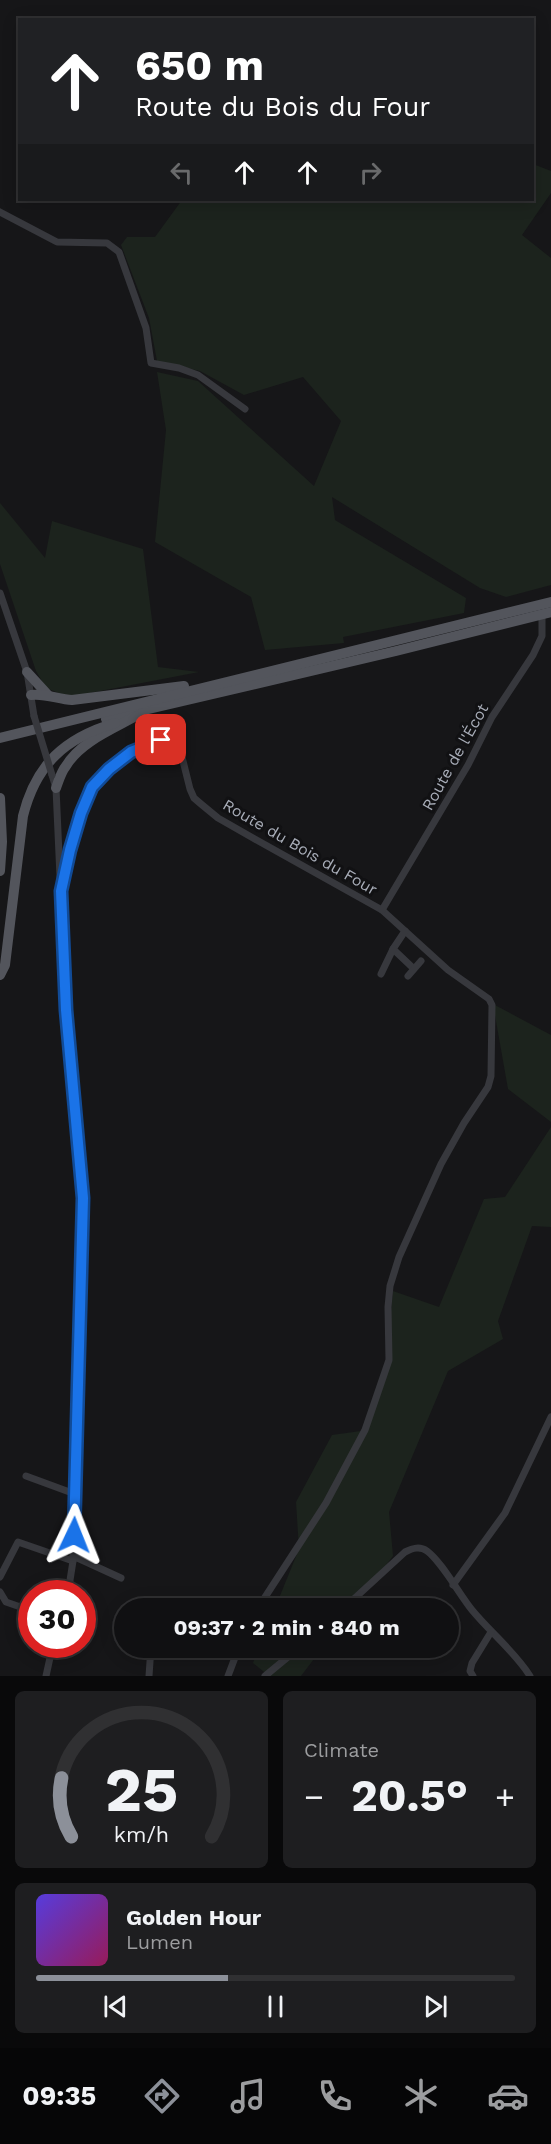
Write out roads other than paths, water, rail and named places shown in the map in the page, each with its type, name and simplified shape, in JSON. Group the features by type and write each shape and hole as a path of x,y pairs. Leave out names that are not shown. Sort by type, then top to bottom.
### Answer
{"main road":[{"path":"4,740 250,675 551,602"},
{"path":"4,740 164,706 546,614"},
{"path":"27,672 50,697"},
{"path":"31,695 40,694 72,700 250,675"},
{"path":"0,975 5,965 23,816 28,794 35,779 64,747 104,726 164,706"},
{"path":"56,788 65,767 77,752 139,715"},
{"path":"0,798 2,842 0,871"}],"street":[{"path":"0,212 57,242 107,243 119,252 146,328 151,363 178,368 198,375 245,409"},
{"path":"0,593 27,672 34,716 56,788 66,1010 83,1198 73,1559 70,1580"},
{"name":"Route de l'Écot","path":"382,910 468,765 492,717 533,655 542,636 546,614"},
{"name":"Route du Bois du Four","path":"61,891 81,813 92,787 109,769 131,752 144,745 169,739 176,742 180,749 190,789 194,798 201,804 218,818 382,910 448,970 489,999 492,1005 491,1076 488,1087 441,1164 399,1257 390,1286 389,1360 365,1430 326,1503 264,1598"},
{"path":"381,974 405,931"},
{"path":"393,949 413,968"},
{"path":"408,976 421,961"},
{"path":"453,1586 505,1513 551,1417"},
{"path":"26,1476 75,1494"},
{"path":"0,1577 18,1542 73,1559 122,1578"},
{"path":"355,1598 405,1552 421,1548 438,1563 453,1586 530,1676"},
{"path":"0,1592 6,1602 18,1606"},
{"path":"473,1676 470,1671 472,1663 491,1632"},
{"path":"46,1676 50,1658"},
{"path":"148,1676 150,1658"},
{"path":"228,1676 235,1658"},
{"path":"265,1676 287,1658"}]}
